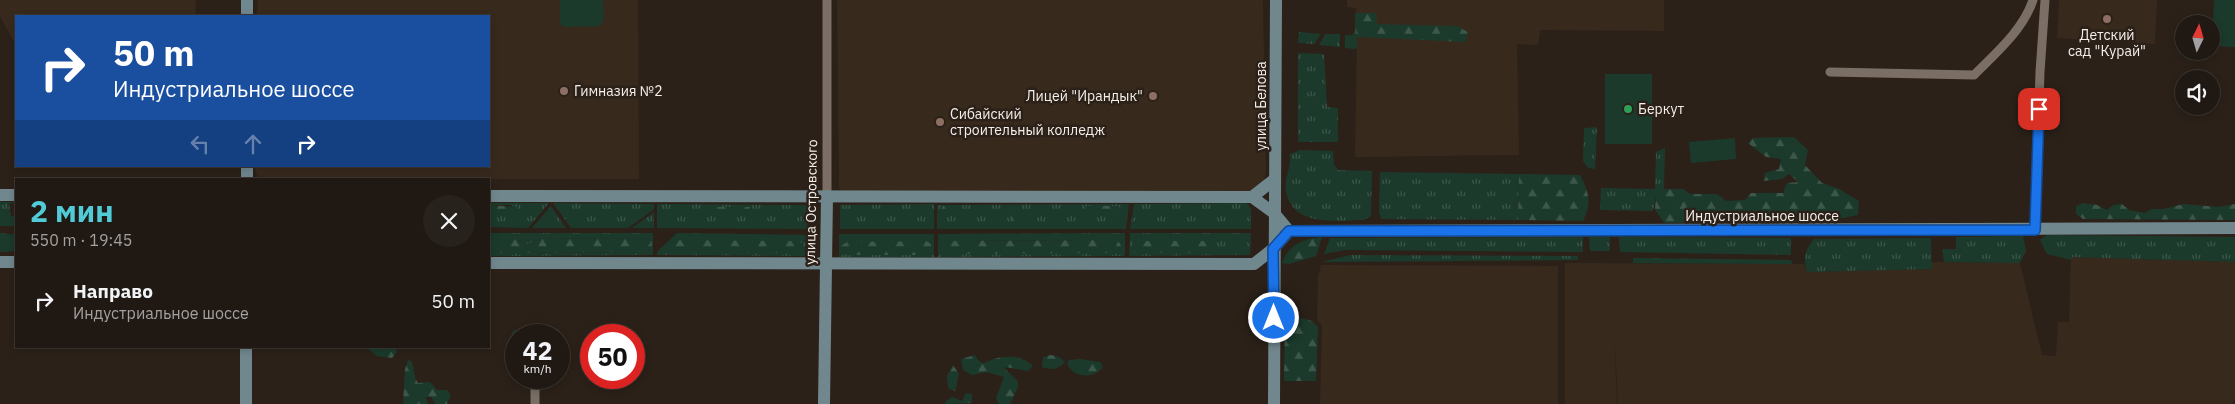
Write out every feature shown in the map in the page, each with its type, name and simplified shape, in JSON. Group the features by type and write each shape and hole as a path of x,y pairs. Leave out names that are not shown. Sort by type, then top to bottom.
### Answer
{"main road":[{"path":"247,0 247,15"},
{"name":"улица Белова","path":"1273,249 1276,0"},
{"path":"490,196 1252,196 1275,179"},
{"path":"0,195 15,195"},
{"name":"улица Островского","path":"824,404 827,196"},
{"path":"1252,196 1274,213 1289,231 1273,249 1254,264"},
{"name":"Индустриальное шоссе","path":"1289,231 2235,228"},
{"path":"1273,249 1274,404"},
{"path":"0,262 15,262"},
{"path":"490,263 1254,264 1274,274"},
{"path":"246,348 246,404"}],"street":[{"name":"улица Островского","path":"827,0 827,196"},
{"path":"1830,72 1974,75 2001,48 2029,11 2033,0"},
{"path":"2035,230 2040,72 2045,0"},
{"path":"535,389 535,404"}],"shaded area":[{"path":"0,0 196,0 195,15 15,15 15,40 13,40 0,16"},
{"name":"Гимназия №2","path":"258,0 638,0 639,179 258,178 254,167 490,167 490,15 257,15"},
{"path":"837,0 1263,0 1266,173 1263,183 1247,193 845,194 839,188"},
{"path":"1347,0 1664,0 1664,31 1540,30 1538,45 1517,44 1519,155 1355,157 1356,8 1347,7"},
{"name":"Детский сад \"Курай\"","path":"2059,0 2157,0 2155,44 2057,38"},
{"path":"2071,257 2235,262 2235,398 2232,404 1618,404 1614,330 1617,404 1565,404 1565,263 1804,264 1807,272 1931,269 1931,262 2020,263 2042,355 2056,356 2058,322 2069,322"},
{"path":"1321,265 1558,266 1558,404 1320,404 1322,325 1317,321 1318,276"}],"green space":[{"path":"560,0 603,0 604,20 599,26 564,27 560,23"},
{"path":"2214,0 2235,0 2235,47 2220,46 2220,15 2213,15"},
{"path":"1355,13 1376,13 1377,24 1457,26 1468,32 1465,42 1357,37"},
{"path":"1355,30 1357,49 1345,48 1345,35 1353,35"},
{"path":"1299,32 1321,34 1314,44 1298,43"},
{"path":"1325,34 1340,34 1340,47 1319,45"},
{"path":"1298,53 1324,54 1327,107 1338,108 1338,142 1298,142"},
{"name":"Беркут","path":"1605,74 1652,74 1652,144 1605,144"},
{"path":"1597,127 1595,169 1588,168 1583,161 1584,128"},
{"path":"1794,137 1808,150 1805,165 1822,183 1839,189 1859,201 1858,215 1832,220 1664,223 1655,209 1656,195 1664,189 1683,189 1690,194 1717,194 1726,201 1745,200 1751,193 1783,193 1787,183 1798,182 1789,174 1782,179 1764,181 1765,173 1779,169 1781,159 1766,157 1748,143 1753,138"},
{"path":"1735,138 1736,159 1691,163 1689,142"},
{"path":"1665,148 1664,189 1656,195 1653,211 1600,210 1601,188 1655,189 1656,152"},
{"path":"1300,150 1333,151 1334,165 1338,170 1372,171 1371,216 1364,220 1330,221 1307,217 1298,212 1291,204 1285,187 1290,154"},
{"path":"1380,172 1519,174 1518,220 1381,219 1379,212"},
{"path":"1519,174 1580,175 1586,187 1588,198 1588,208 1583,221 1518,220"},
{"path":"0,202 15,202 9,204 11,216 15,216 15,226 0,226"},
{"path":"490,203 549,203 528,228 490,227 490,212 517,208 510,205 490,205"},
{"path":"553,203 654,204 654,209 628,228 571,228"},
{"path":"1245,203 1251,209 1251,229 1130,229 1134,204"},
{"path":"2083,203 2097,205 2107,210 2113,205 2122,204 2129,210 2145,213 2151,209 2163,209 2184,204 2219,207 2235,204 2235,220 2083,219 2076,214 2076,206"},
{"path":"657,204 808,205 807,229 657,228"},
{"path":"934,204 934,229 840,229 840,205"},
{"path":"1129,204 1126,229 937,229 937,205"},
{"path":"490,205 517,207 516,211 509,213 490,212"},
{"path":"551,206 566,228 532,228"},
{"path":"943,206 959,206 965,212 943,215 940,211"},
{"path":"1086,206 1117,206 1123,209 1120,215 1096,214 1085,211"},
{"path":"716,207 750,207 748,211 733,212 719,217"},
{"path":"1018,211 1026,215 1030,222 1027,226 1017,225 1011,219 1012,212"},
{"path":"654,212 654,228 632,228"},
{"path":"0,233 15,235 15,251 0,252"},
{"path":"490,233 653,233 653,255 490,256 490,253 644,252 649,250 649,240 641,238 541,239 528,244 512,238 490,238"},
{"path":"677,233 806,235 805,256 657,255 657,252"},
{"path":"1125,233 1125,256 938,257 938,234","holes":["1111,240 1118,253 943,252 944,241"]},
{"path":"1130,233 1251,233 1250,255 1129,256"},
{"path":"839,234 934,234 934,257 839,257"},
{"path":"2047,235 2235,237 2235,262 2071,257 2072,260 2047,254 2040,240"},
{"path":"2023,236 2026,251 2020,263 1944,262 1942,249 1956,249 1956,237"},
{"path":"1322,237 1316,256 1289,264 1282,263 1293,247 1303,241"},
{"path":"1583,237 1583,252 1345,250 1324,254 1330,238"},
{"path":"1589,237 1610,237 1610,251 1590,251"},
{"path":"1619,237 1791,238 1791,255 1620,252"},
{"path":"490,238 512,238 528,244 541,239 641,238 649,240 651,245 649,250 644,252 490,253"},
{"path":"1931,238 1932,269 1807,272 1805,258 1807,250 1814,239"},
{"path":"674,240 792,241 803,243 801,251 798,253 678,251 671,250 669,246"},
{"path":"1111,240 1119,242 1121,246 1118,253 947,254 941,249 944,241"},
{"path":"926,241 931,244 932,250 925,255 847,255 841,249 841,246 847,242"},
{"path":"1134,241 1206,241 1210,246 1208,252 1204,253 1134,253 1131,247"},
{"path":"1350,255 1578,256 1578,260 1322,262"},
{"path":"1633,258 1791,260 1792,264 1633,263"},
{"path":"1285,306 1291,306 1293,316 1312,321 1318,327 1316,381 1284,381"},
{"path":"367,348 396,348 397,352 392,358 377,356"},
{"path":"975,355 982,363 1002,357 1014,357 1029,362 1033,366 1028,371 1006,367 1005,369 1018,381 1018,387 1010,404 999,404 996,398 1004,377 986,372 972,375 963,370 961,359"},
{"path":"1051,355 1059,357 1065,362 1054,369 1042,367 1043,357"},
{"path":"1081,359 1100,362 1103,367 1094,374 1084,376 1074,372 1067,363 1069,360"},
{"path":"408,360 411,361 418,383 430,382 437,390 447,390 451,396 447,404 436,404 431,397 426,397 428,404 403,404 405,369"},
{"path":"953,365 959,374 955,391 948,388 947,376"},
{"path":"966,393 972,394 972,403 946,404 945,402 952,397 962,401"}],"place":[{"name":"Детский сад \"Курай\"","path":"2107,19"},
{"name":"Гимназия №2","path":"564,91"},
{"name":"Лицей \"Ирандык\"","path":"1153,96"},
{"name":"Беркут","path":"1628,109"},
{"name":"Сибайский строительный колледж","path":"940,122"}],"route":[{"path":"1274,318 1273,249 1289,231 2035,230 2039,109"}]}
